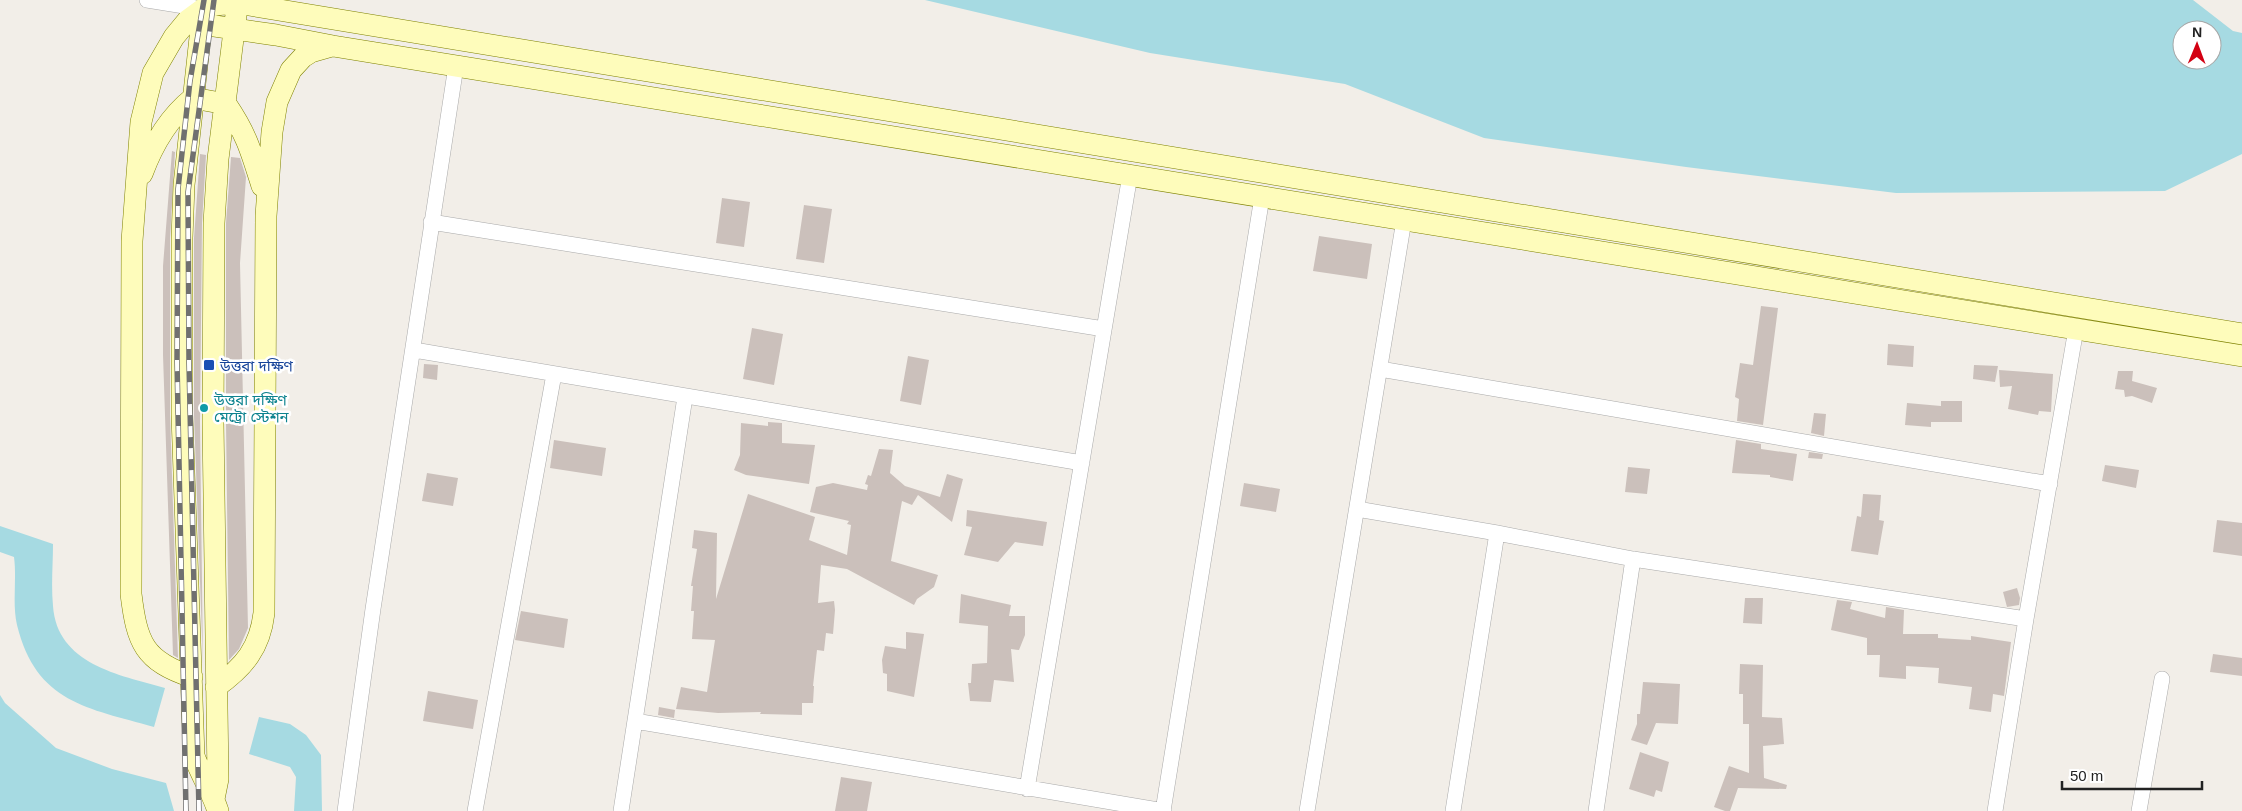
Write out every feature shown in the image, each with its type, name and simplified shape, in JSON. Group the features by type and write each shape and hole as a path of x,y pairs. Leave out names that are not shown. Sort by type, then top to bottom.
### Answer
{"street":[{"path":"147,0 203,11 235,28 332,46 2242,356"},
{"path":"216,805 218,779 213,422 214,223 218,159 238,1"},
{"path":"192,677 162,665 150,654 140,636 132,602 131,338 134,197 141,122 152,73 174,37 188,20 214,5 238,1 2242,334"},
{"path":"203,11 184,185 182,238 182,415 194,756 216,805"},
{"path":"216,687 241,668 259,635 264,613 266,216 272,132 280,92 291,70 303,57 311,52 332,46"},
{"path":"345,811 373,609 456,66"},
{"path":"134,197 143,170 161,132 177,110 193,98 226,104 240,124 254,154 262,187 266,216"},
{"path":"1027,789 1130,175"},
{"path":"635,721 1164,811 1262,197"},
{"path":"1307,811 1404,220"},
{"path":"431,222 1104,329"},
{"path":"1995,811 2076,329"},
{"path":"414,350 1082,463"},
{"path":"1380,369 2050,484"},
{"path":"475,811 554,374"},
{"path":"621,811 685,397"},
{"path":"1357,509 1497,533 1633,560 2026,619"},
{"path":"1452,811 1497,533"},
{"path":"1596,811 1633,560"},
{"path":"2139,811 2162,679"}],"water":[{"path":"925,0 2193,0 2219,20 2172,20 2172,70 2222,70 2222,22 2233,31 2242,33 2242,154 2165,191 1896,193 1686,167 1484,138 1345,84 1150,53"},
{"path":"0,526 53,544 52,598 57,626 66,641 78,654 110,672 165,688 154,727 107,714 68,698 51,687 37,671 26,651 17,625 14,557 0,552"},
{"path":"0,695 5,703 56,748 112,769 166,783 174,811 0,811"},
{"path":"259,717 290,724 306,735 321,755 322,811 294,811 296,777 290,767 249,754"}],"building":[{"path":"172,151 175,152 170,238 170,415 178,658 173,655 163,355 163,266"},
{"path":"200,154 206,155 202,223 200,422 203,664 194,415 194,238"},
{"path":"231,157 240,158 246,177 240,263 248,628 239,649 229,660 226,223"},
{"path":"722,198 750,202 744,247 716,243"},
{"path":"804,205 832,209 824,263 796,259"},
{"path":"1319,236 1372,244 1367,279 1313,271"},
{"path":"1761,306 1778,308 1763,425 1737,421 1739,399 1735,397 1740,363 1753,365"},
{"path":"752,328 783,334 774,385 743,379"},
{"path":"1888,344 1914,346 1913,367 1887,365"},
{"path":"908,356 929,360 921,405 900,401"},
{"path":"424,364 438,365 437,380 423,378"},
{"path":"1974,365 1998,366 1995,382 1973,379"},
{"path":"1999,370 2053,374 2051,412 2039,411 2038,415 2008,409 2012,386 2000,387"},
{"path":"2118,371 2133,371 2132,381 2157,388 2152,403 2132,396 2125,397 2124,390 2115,389"},
{"path":"1941,401 1962,401 1962,422 1931,422 1931,427 1905,425 1907,403 1941,406"},
{"path":"1814,413 1826,414 1824,436 1811,433"},
{"path":"768,422 782,423 782,443 815,445 809,484 746,475 734,470 740,455 741,423 768,426"},
{"path":"554,440 606,448 602,476 550,468"},
{"path":"1736,440 1761,444 1761,449 1797,454 1793,481 1770,477 1770,475 1732,473"},
{"path":"879,449 893,450 890,473 905,486 940,497 947,474 963,479 952,522 918,495 912,505 902,501 891,561 938,575 934,587 917,599 914,605 847,569 821,565 818,603 834,601 833,634 826,633 824,651 817,650 813,703 802,703 802,715 760,714 761,712 718,713 676,709 681,687 707,692 715,640 692,639 694,611 691,611 693,586 691,586 697,549 692,548 694,530 717,533 716,599 748,494 815,517 809,540 847,555 851,525 847,524 849,521 810,512 816,487 833,483 867,490 868,485 865,484 868,475 871,476"},
{"path":"1809,452 1823,454 1822,459 1808,458"},
{"path":"2105,465 2139,470 2136,488 2102,481"},
{"path":"1628,467 1650,469 1647,494 1625,492"},
{"path":"427,473 458,478 453,506 422,501"},
{"path":"1244,483 1280,489 1276,512 1240,506"},
{"path":"1863,494 1881,495 1879,520 1884,521 1878,555 1851,551 1857,516 1861,517"},
{"path":"967,510 1047,522 1043,546 1015,542 998,562 964,555 972,527 966,526"},
{"path":"2217,520 2242,523 2242,556 2213,552"},
{"path":"2017,588 2020,598 2019,605 2007,607 2003,592"},
{"path":"961,594 1011,605 1009,616 1025,616 1025,635 1019,650 1011,649 1014,682 994,680 991,702 970,701 968,683 971,683 972,664 987,663 988,626 959,623"},
{"path":"1745,598 1763,598 1762,624 1743,623"},
{"path":"1837,600 1852,602 1850,609 1885,618 1886,607 1904,610 1903,634 1938,634 1938,638 1971,640 1971,636 2011,642 2004,696 1993,694 1991,712 1969,709 1972,687 1938,683 1939,668 1906,666 1906,679 1879,677 1880,655 1867,655 1867,638 1831,630"},
{"path":"521,611 568,619 564,648 515,640"},
{"path":"906,632 924,634 914,697 887,691 887,674 883,673 882,660 885,646 906,649"},
{"path":"2213,654 2242,658 2242,676 2210,672"},
{"path":"1740,664 1763,665 1762,717 1782,718 1784,744 1763,746 1764,778 1787,785 1786,789 1738,788 1730,811 1725,811 1714,807 1729,766 1749,773 1749,724 1743,724 1743,694 1739,694"},
{"path":"1643,682 1680,684 1678,724 1656,723 1647,745 1631,740 1637,724 1637,714 1640,714"},
{"path":"428,691 478,700 473,729 423,721"},
{"path":"659,707 675,710 674,718 658,715"},
{"path":"1640,752 1669,762 1662,792 1656,790 1654,797 1629,789"},
{"path":"841,777 872,782 867,811 835,811"}],"railway":[{"path":"186,811 177,362 178,189 190,81 204,0"},
{"path":"199,811 189,363 188,192 214,0"}],"place":[{"name":"উত্তরা দক্ষিণ","path":"209,365"},
{"name":"উত্তরা দক্ষিণ মেট্রো স্টেশন","path":"204,408"}]}
